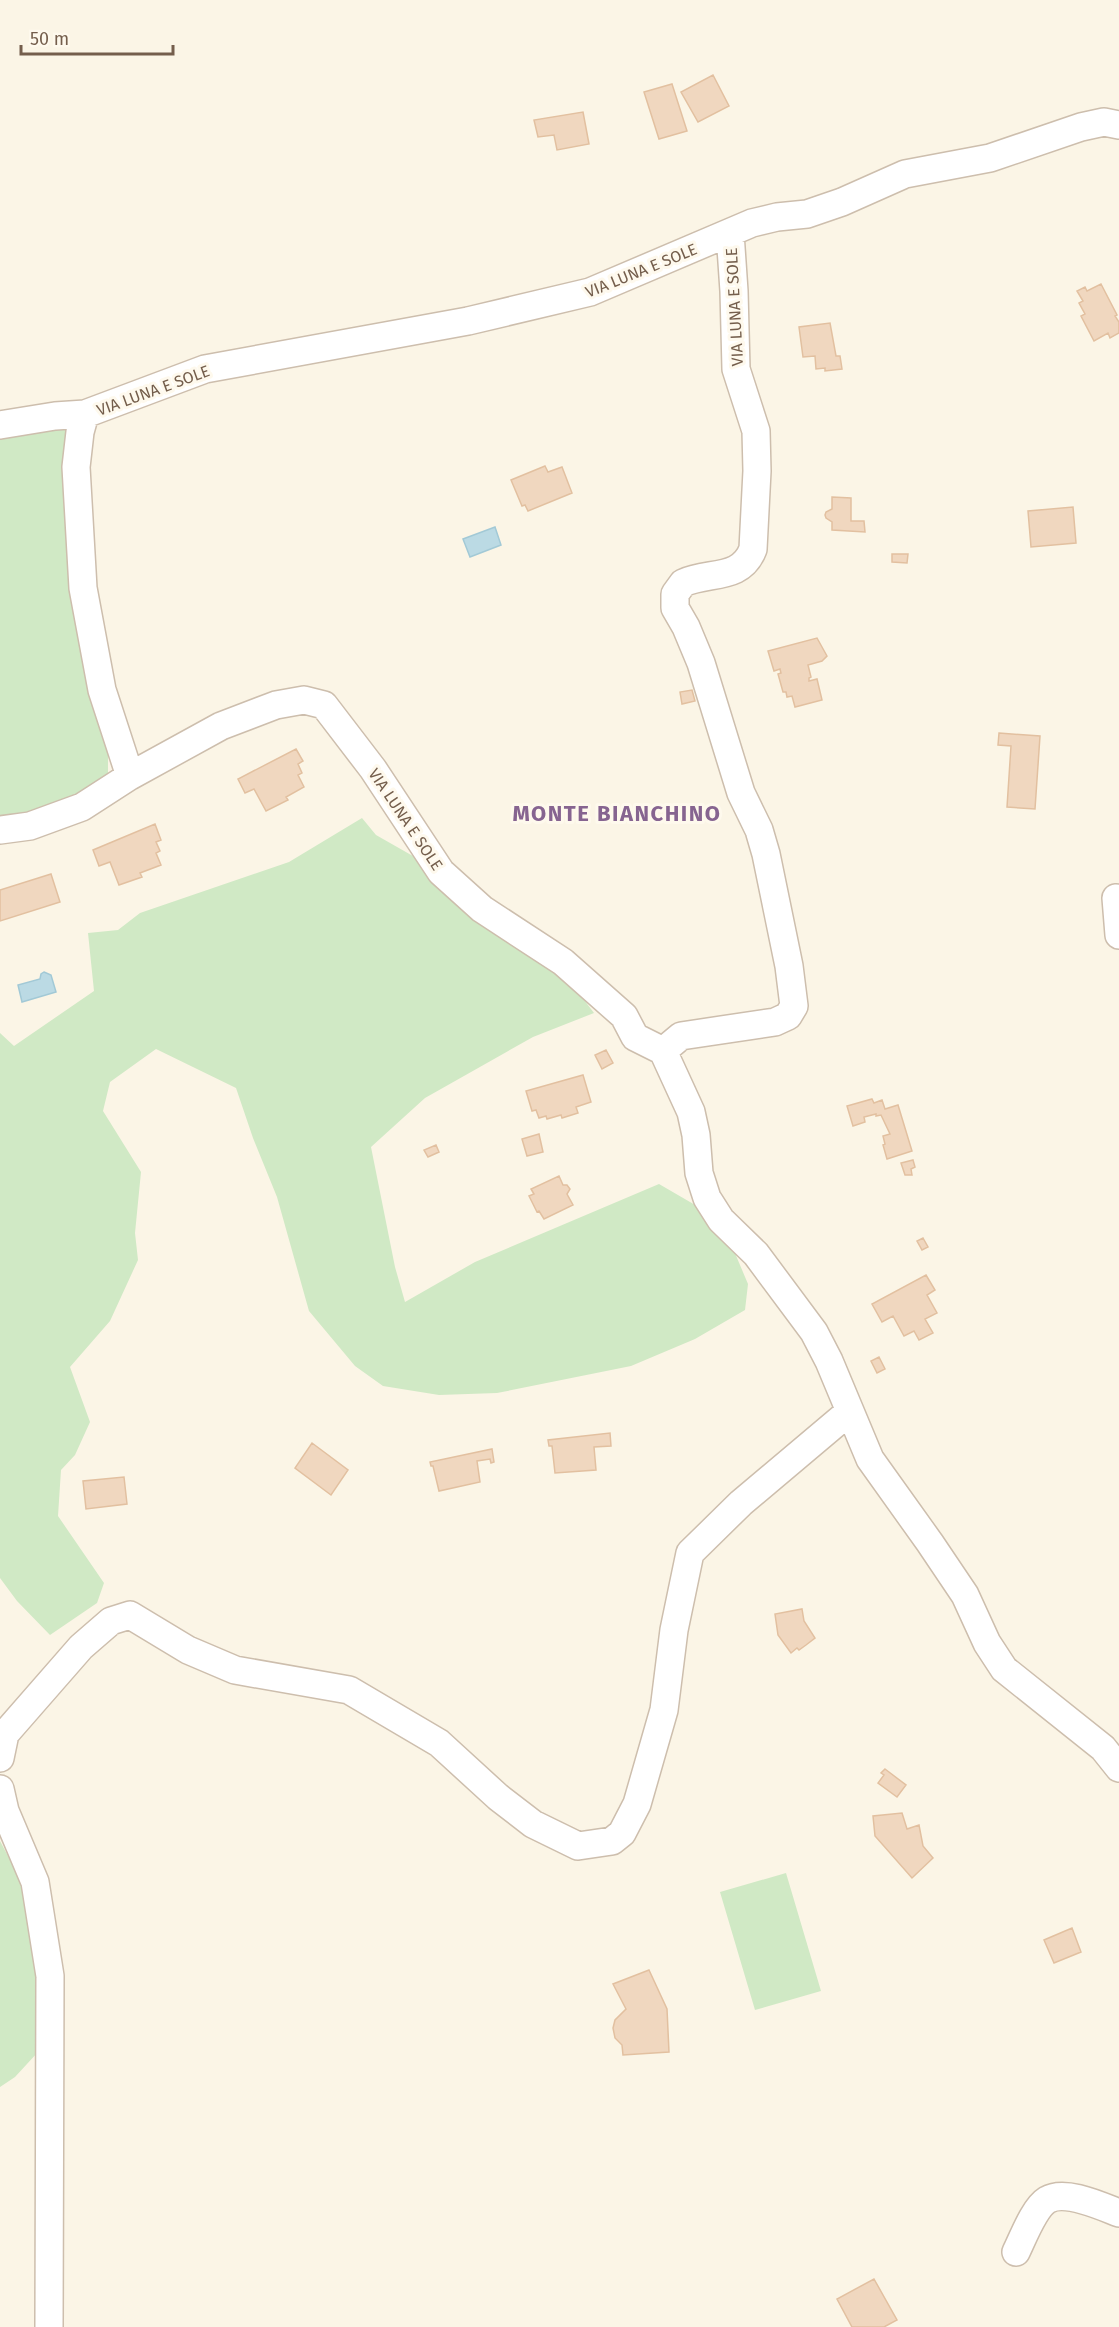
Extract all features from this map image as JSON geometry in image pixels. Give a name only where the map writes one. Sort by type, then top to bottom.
[{"type":"street","name":"VIA LUNA E SOLE","points":[[0,425],[55,416],[85,414],[205,369],[468,321],[590,292],[752,224],[777,217],[807,214],[842,202],[905,174],[990,158],[1081,127],[1104,122],[1119,125]]},
{"type":"street","name":"VIA LUNA E SOLE","points":[[0,830],[30,826],[82,807],[130,776],[221,726],[276,705],[304,700],[324,705],[373,770],[441,872],[482,909],[563,962],[624,1016],[635,1037],[663,1051],[681,1036],[775,1022],[788,1016],[794,1006],[789,966],[766,854],[759,830],[741,793],[701,663],[686,627],[675,608],[674,601],[678,588],[683,583],[737,570],[750,558],[753,549],[757,471],[756,431],[736,369],[730,233]]},
{"type":"street","name":"VIA LUNA E SOLE","points":[[85,414],[80,432],[76,467],[83,588],[102,690],[130,776]]},
{"type":"street","points":[[1116,898],[1119,935]]},
{"type":"street","points":[[663,1051],[691,1112],[696,1135],[699,1173],[707,1198],[722,1220],[756,1254],[814,1332],[829,1361],[870,1460],[965,1595],[987,1643],[1004,1669],[1103,1748],[1119,1768]]},
{"type":"street","points":[[0,1758],[4,1734],[81,1647],[111,1621],[130,1615],[188,1650],[235,1670],[349,1690],[439,1743],[498,1797],[533,1824],[578,1846],[612,1841],[622,1833],[637,1804],[664,1710],[674,1630],[690,1553],[741,1503],[849,1412]]},
{"type":"street","points":[[0,1790],[5,1811],[34,1882],[50,1976],[50,2327]]},
{"type":"street","points":[[1016,2252],[1037,2210],[1046,2200],[1056,2197],[1076,2198],[1119,2212]]},
{"type":"green space","points":[[66,426],[73,441],[108,742],[108,778],[76,800],[0,820],[0,437]]},
{"type":"green space","points":[[362,818],[376,835],[441,872],[547,951],[594,1013],[533,1037],[425,1098],[371,1147],[395,1267],[405,1302],[475,1262],[659,1184],[721,1220],[748,1284],[745,1310],[695,1339],[631,1366],[497,1393],[439,1395],[383,1386],[355,1366],[309,1311],[277,1197],[236,1088],[156,1049],[110,1082],[103,1111],[141,1172],[135,1233],[138,1260],[110,1321],[70,1367],[90,1422],[75,1455],[61,1470],[58,1516],[104,1583],[97,1603],[50,1635],[17,1601],[0,1578],[0,1033],[14,1046],[94,991],[88,933],[118,930],[140,913],[289,862]]},
{"type":"green space","points":[[0,1841],[41,1918],[50,2039],[15,2077],[0,2087]]},
{"type":"green space","points":[[786,1873],[821,1991],[755,2010],[720,1892]]},
{"type":"water","points":[[495,527],[501,545],[470,557],[463,539]]},
{"type":"water","points":[[44,972],[51,975],[56,992],[22,1002],[18,985],[40,979]]},
{"type":"building","points":[[713,75],[729,106],[698,122],[681,92]]},
{"type":"building","points":[[672,84],[687,131],[659,139],[644,92]]},
{"type":"building","points":[[583,112],[589,144],[557,150],[554,135],[538,137],[534,120]]},
{"type":"building","points":[[1101,284],[1117,315],[1115,316],[1119,322],[1119,333],[1110,338],[1108,333],[1094,341],[1081,316],[1085,314],[1079,303],[1083,301],[1077,291],[1085,287],[1087,291]]},
{"type":"building","points":[[830,323],[836,356],[840,356],[842,369],[825,371],[825,368],[816,369],[815,356],[803,357],[799,327]]},
{"type":"building","points":[[545,466],[548,472],[562,467],[572,493],[528,511],[525,505],[522,506],[511,480]]},
{"type":"building","points":[[832,497],[851,498],[851,521],[864,521],[865,532],[832,530],[832,522],[825,515],[832,509]]},
{"type":"building","points":[[1073,507],[1076,543],[1031,547],[1028,511]]},
{"type":"building","points":[[892,554],[908,554],[907,563],[892,562]]},
{"type":"building","points":[[817,638],[827,656],[822,661],[808,665],[811,677],[809,681],[817,679],[822,700],[795,707],[792,696],[787,697],[786,692],[783,692],[778,674],[781,673],[780,669],[774,671],[768,651]]},
{"type":"building","points":[[692,690],[695,701],[682,704],[680,692]]},
{"type":"building","points":[[999,733],[1040,736],[1035,809],[1007,807],[1011,746],[998,745]]},
{"type":"building","points":[[296,749],[303,761],[298,764],[302,773],[298,775],[304,787],[286,797],[288,800],[266,811],[254,789],[245,793],[238,779]]},
{"type":"building","points":[[155,824],[161,840],[156,842],[160,851],[156,853],[161,865],[140,873],[142,877],[119,885],[110,862],[99,866],[93,850]]},
{"type":"building","points":[[51,874],[60,902],[0,921],[0,890]]},
{"type":"building","points":[[606,1050],[613,1063],[602,1069],[595,1055]]},
{"type":"building","points":[[583,1075],[591,1102],[576,1107],[578,1113],[562,1118],[561,1115],[547,1119],[546,1116],[539,1118],[536,1110],[532,1111],[526,1091]]},
{"type":"building","points":[[872,1099],[874,1103],[882,1100],[885,1109],[898,1105],[912,1151],[887,1159],[883,1136],[890,1134],[881,1115],[864,1117],[865,1122],[853,1126],[847,1106]]},
{"type":"building","points":[[539,1134],[543,1152],[527,1156],[522,1139]]},
{"type":"building","points":[[436,1145],[439,1152],[428,1157],[424,1150]]},
{"type":"building","points":[[913,1160],[915,1167],[911,1169],[912,1175],[905,1175],[901,1163]]},
{"type":"building","points":[[559,1176],[563,1185],[567,1185],[570,1189],[567,1194],[573,1205],[544,1219],[539,1211],[537,1212],[529,1196],[534,1194],[531,1189]]},
{"type":"building","points":[[923,1238],[928,1247],[922,1250],[917,1241]]},
{"type":"building","points":[[926,1275],[935,1290],[927,1295],[937,1313],[925,1319],[933,1333],[919,1340],[914,1331],[904,1336],[893,1316],[882,1322],[872,1304]]},
{"type":"building","points":[[879,1357],[885,1369],[877,1373],[871,1361]]},
{"type":"building","points":[[610,1433],[611,1446],[594,1447],[596,1470],[555,1473],[552,1446],[549,1446],[548,1440]]},
{"type":"building","points":[[312,1443],[348,1470],[331,1495],[295,1468]]},
{"type":"building","points":[[492,1449],[494,1462],[491,1463],[490,1459],[477,1461],[480,1482],[439,1491],[430,1462]]},
{"type":"building","points":[[124,1477],[127,1504],[86,1509],[83,1481]]},
{"type":"building","points":[[802,1609],[804,1621],[815,1638],[791,1653],[778,1635],[775,1614]]},
{"type":"building","points":[[885,1769],[906,1785],[897,1797],[878,1783]]},
{"type":"building","points":[[902,1813],[907,1829],[919,1825],[923,1846],[933,1858],[912,1878],[875,1836],[873,1816]]},
{"type":"building","points":[[1072,1928],[1081,1952],[1054,1963],[1044,1940]]},
{"type":"building","points":[[649,1970],[667,2009],[669,2052],[623,2055],[622,2045],[615,2038],[613,2028],[615,2020],[626,2009],[613,1984]]},
{"type":"building","points":[[874,2279],[897,2320],[884,2327],[852,2327],[837,2299]]},
{"type":"district","name":"MONTE BIANCHINO","points":[[617,813]]}]
